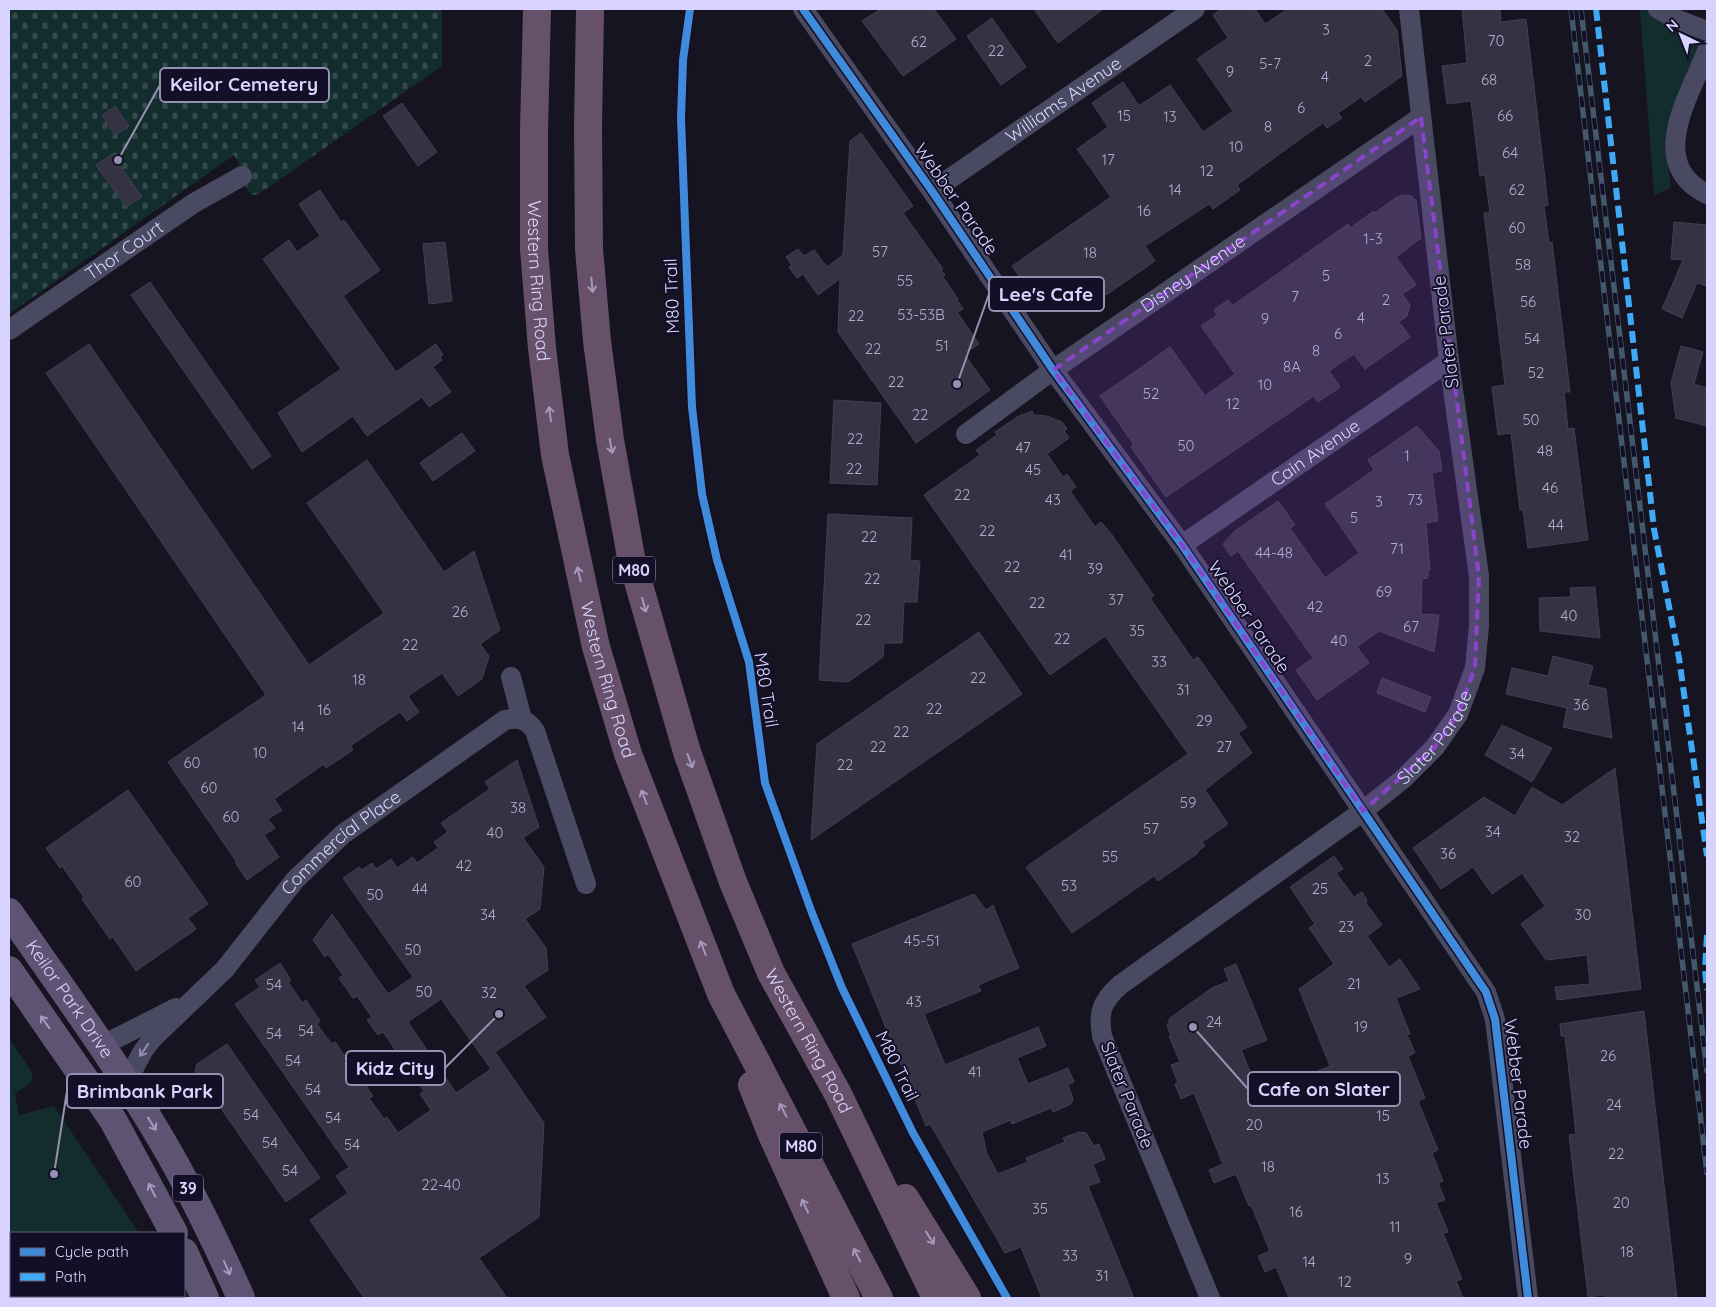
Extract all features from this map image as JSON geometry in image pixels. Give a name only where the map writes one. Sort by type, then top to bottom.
[{"type":"highway","name":"Western Ring Road","points":[[590,9],[588,127],[589,249],[597,341],[610,440],[631,557],[656,652],[687,752],[741,900],[771,973],[838,1094],[936,1298]]},
{"type":"highway","points":[[589,249],[608,9]]},
{"type":"highway","name":"Western Ring Road","points":[[536,16],[534,249],[555,455],[596,647],[628,754],[721,994],[879,1298]]},
{"type":"highway","points":[[721,994],[746,1069],[772,1135],[846,1298]]},
{"type":"highway","points":[[838,1094],[968,1298]]},
{"type":"main road","name":"Keilor Park Drive","points":[[9,912],[126,1083],[189,1190],[241,1298]]},
{"type":"main road","name":"Keilor Park Drive","points":[[9,970],[113,1120],[173,1232]]},
{"type":"main road","points":[[78,1070],[94,1068],[101,1046]]},
{"type":"main road","points":[[185,1254],[206,1298]]},
{"type":"street","name":"Webber Parade","points":[[803,9],[932,190],[1053,370],[1182,546],[1486,992],[1495,1019],[1528,1298]]},
{"type":"street","name":"Williams Avenue","points":[[932,190],[1195,9]]},
{"type":"street","name":"Slater Parade","points":[[1210,1298],[1102,1036],[1101,1010],[1108,996],[1120,985],[1363,812],[1403,779],[1435,747],[1458,714],[1475,668],[1479,626],[1479,576],[1449,361],[1410,9]]},
{"type":"street","points":[[1658,9],[1676,19],[1707,31]]},
{"type":"street","points":[[1707,51],[1678,124],[1674,146],[1679,164],[1692,184],[1707,194]]},
{"type":"street","name":"Disney Avenue","points":[[966,434],[1053,370],[1422,117]]},
{"type":"street","name":"Thor Court","points":[[9,330],[194,203],[242,176]]},
{"type":"street","name":"Cain Avenue","points":[[1182,546],[1449,361]]},
{"type":"street","points":[[511,677],[522,719],[531,725],[538,739],[586,884]]},
{"type":"street","name":"Commercial Place","points":[[126,1083],[143,1051],[153,1038],[225,969],[301,873],[343,834],[494,726],[505,720],[522,719]]},
{"type":"street","name":"Commercial Place","points":[[101,1046],[189,1002]]},
{"type":"highlighted area","points":[[1421,117],[1479,576],[1475,668],[1458,714],[1435,747],[1363,811],[1182,545],[1053,370]]},
{"type":"green space","points":[[9,9],[442,9],[442,66],[259,194],[251,195],[245,185],[234,155],[9,314]]},
{"type":"green space","points":[[1640,9],[1648,9],[1651,15],[1701,40],[1668,134],[1668,163],[1671,188],[1654,195]]},
{"type":"green space","points":[[9,1038],[33,1074],[31,1083],[15,1094],[19,1115],[54,1106],[138,1232],[10,1232],[10,1297],[168,1298],[9,1298]]},
{"type":"building","points":[[881,9],[934,9],[956,39],[903,76],[862,21]]},
{"type":"building","points":[[1034,9],[1103,9],[1058,43]]},
{"type":"building","points":[[1221,9],[1255,9],[1265,24],[1288,9],[1382,9],[1397,30],[1402,76],[1365,102],[1361,97],[1338,113],[1342,118],[1327,128],[1323,123],[1300,139],[1237,185],[1240,190],[1213,209],[1209,204],[1145,246],[1155,261],[1106,295],[1091,274],[1042,308],[1012,266],[1111,197],[1077,149],[1108,127],[1092,103],[1123,82],[1139,106],[1170,85],[1203,132],[1233,111],[1197,59],[1228,38],[1213,15]]},
{"type":"building","points":[[1462,9],[1500,9],[1501,22],[1526,19],[1548,205],[1544,206],[1549,243],[1552,242],[1570,392],[1564,392],[1568,429],[1574,428],[1588,540],[1528,548],[1523,510],[1520,510],[1511,433],[1498,435],[1492,387],[1505,385],[1484,213],[1490,212],[1485,175],[1480,176],[1471,101],[1447,104],[1442,66],[1467,63]]},
{"type":"building","points":[[992,18],[1026,67],[1001,85],[967,36]]},
{"type":"building","points":[[402,103],[437,152],[418,166],[383,116]]},
{"type":"building","points":[[115,106],[129,126],[115,135],[102,116]]},
{"type":"building","points":[[861,133],[913,206],[903,213],[943,269],[941,270],[945,275],[943,277],[963,309],[957,312],[979,344],[964,354],[990,390],[916,443],[838,332],[840,279],[818,295],[803,274],[797,278],[789,267],[792,265],[786,257],[798,249],[804,256],[814,250],[827,267],[843,255],[850,141]]},
{"type":"building","points":[[112,154],[142,197],[126,207],[96,165]]},
{"type":"building","points":[[320,190],[341,222],[344,220],[380,270],[343,296],[396,372],[436,344],[443,355],[440,357],[442,360],[433,367],[451,392],[429,407],[422,397],[367,436],[353,416],[302,452],[278,413],[341,369],[263,259],[289,240],[297,252],[320,236],[299,204]]},
{"type":"building","points":[[1411,196],[1416,200],[1421,238],[1396,257],[1416,285],[1402,294],[1410,305],[1407,316],[1399,322],[1410,337],[1365,369],[1354,354],[1329,371],[1340,387],[1318,402],[1314,396],[1166,497],[1131,447],[1134,445],[1100,396],[1170,347],[1205,396],[1235,374],[1201,326],[1217,315],[1214,310],[1228,300],[1232,306],[1348,224],[1350,228],[1397,197]]},
{"type":"building","points":[[1674,222],[1707,225],[1707,286],[1697,283],[1682,318],[1662,309],[1683,260],[1671,259]]},
{"type":"building","points":[[445,242],[452,301],[429,304],[423,244]]},
{"type":"building","points":[[150,282],[271,456],[252,469],[131,295]]},
{"type":"building","points":[[89,344],[309,665],[384,613],[307,503],[367,460],[444,572],[474,551],[500,630],[480,644],[489,656],[482,679],[458,696],[442,673],[408,696],[419,712],[407,721],[400,712],[350,746],[353,750],[326,768],[324,764],[274,799],[282,810],[268,819],[275,828],[264,835],[279,857],[247,880],[168,762],[266,695],[46,373]]},
{"type":"building","points":[[1681,346],[1703,352],[1694,384],[1707,388],[1707,426],[1676,418],[1671,383]]},
{"type":"building","points":[[834,400],[881,403],[877,485],[830,483]]},
{"type":"building","points":[[1032,411],[1034,415],[1047,416],[1062,422],[1067,429],[1064,431],[1069,438],[1047,454],[1063,477],[1067,474],[1076,487],[1070,491],[1095,527],[1101,522],[1112,535],[1154,596],[1150,598],[1193,660],[1198,657],[1247,727],[1238,733],[1252,753],[1205,790],[1228,824],[1202,842],[1205,846],[1198,853],[1158,881],[1154,876],[1072,933],[1026,867],[1188,754],[1105,636],[1050,675],[924,495],[980,455],[976,450],[997,435],[995,432],[1017,417]]},
{"type":"building","points":[[1417,426],[1439,451],[1442,471],[1432,473],[1438,521],[1426,523],[1430,570],[1428,570],[1428,578],[1422,579],[1421,614],[1439,615],[1434,652],[1379,631],[1357,647],[1369,663],[1317,700],[1296,670],[1313,658],[1238,551],[1231,556],[1223,544],[1235,531],[1278,501],[1295,525],[1290,528],[1325,578],[1359,553],[1325,504],[1374,470],[1368,460]]},
{"type":"building","points":[[462,433],[475,451],[433,481],[420,463]]},
{"type":"building","points":[[828,514],[912,518],[910,560],[920,561],[917,602],[904,602],[902,643],[884,643],[883,657],[848,682],[819,680]]},
{"type":"building","points":[[1595,587],[1600,638],[1540,631],[1539,598],[1571,597],[1570,588]]},
{"type":"building","points":[[979,632],[1022,694],[811,840],[817,744]]},
{"type":"building","points":[[1553,656],[1593,666],[1588,685],[1606,689],[1612,738],[1563,727],[1567,708],[1506,694],[1512,668],[1548,676]]},
{"type":"building","points":[[1382,678],[1431,697],[1425,712],[1377,693]]},
{"type":"building","points":[[1502,725],[1552,748],[1532,782],[1485,755]]},
{"type":"building","points":[[517,760],[539,827],[523,838],[544,867],[540,909],[525,919],[546,948],[548,970],[524,986],[546,1017],[495,1052],[544,1123],[539,1217],[479,1258],[507,1298],[364,1298],[310,1220],[348,1193],[336,1176],[349,1167],[235,1004],[260,987],[255,980],[280,963],[291,980],[288,982],[302,1003],[306,1000],[320,1021],[317,1024],[332,1044],[335,1042],[346,1058],[343,1061],[357,1081],[361,1079],[373,1096],[369,1098],[384,1119],[387,1117],[398,1133],[431,1110],[420,1094],[424,1091],[417,1081],[409,1070],[405,1073],[393,1056],[397,1053],[390,1042],[383,1032],[378,1035],[367,1020],[372,1017],[357,996],[353,998],[339,978],[343,975],[328,954],[325,957],[313,940],[332,914],[388,994],[413,977],[343,878],[359,867],[362,870],[372,863],[376,869],[391,859],[397,868],[413,857],[417,863],[438,848],[434,842],[448,832],[441,823],[490,789],[485,782]],"holes":[[[441,999],[491,1069],[456,1093],[408,1022]]]},
{"type":"building","points":[[1615,768],[1641,989],[1557,1000],[1555,987],[1590,984],[1587,955],[1546,960],[1521,924],[1545,906],[1522,873],[1492,894],[1473,867],[1441,889],[1413,848],[1484,797],[1515,816],[1532,787],[1562,805]]},
{"type":"building","points":[[128,790],[208,904],[188,918],[196,929],[136,971],[113,937],[110,939],[62,866],[60,868],[46,848]]},
{"type":"building","points":[[1334,856],[1343,869],[1336,873],[1354,897],[1362,892],[1367,900],[1366,903],[1382,925],[1367,936],[1389,967],[1400,959],[1420,989],[1396,998],[1410,1034],[1407,1035],[1415,1053],[1408,1056],[1425,1098],[1418,1101],[1438,1150],[1432,1153],[1443,1181],[1438,1183],[1445,1200],[1436,1203],[1448,1232],[1443,1233],[1462,1279],[1456,1281],[1463,1298],[1289,1298],[1276,1267],[1265,1272],[1258,1256],[1270,1251],[1236,1174],[1214,1183],[1209,1170],[1223,1164],[1194,1093],[1181,1099],[1175,1084],[1178,1083],[1171,1065],[1180,1062],[1169,1036],[1171,1035],[1167,1026],[1170,1018],[1212,988],[1229,981],[1224,969],[1236,964],[1267,1040],[1241,1050],[1260,1095],[1330,1066],[1299,989],[1334,964],[1309,928],[1315,924],[1290,887]]},
{"type":"building","points":[[974,894],[986,910],[993,905],[1019,968],[978,985],[981,991],[924,1014],[945,1065],[1038,1027],[1046,1046],[1017,1058],[1028,1084],[1068,1068],[1074,1082],[1068,1085],[1073,1099],[1071,1104],[1053,1112],[1051,1108],[1012,1124],[1011,1120],[982,1132],[987,1154],[998,1174],[1028,1162],[1026,1158],[1065,1142],[1063,1138],[1079,1132],[1086,1133],[1094,1146],[1099,1144],[1105,1159],[1093,1164],[1100,1182],[1088,1186],[1134,1298],[1042,1298],[1021,1247],[1005,1253],[930,1124],[926,1126],[852,944]]},
{"type":"building","points":[[1644,1011],[1677,1298],[1604,1298],[1604,1295],[1588,1297],[1569,1135],[1576,1134],[1565,1036],[1561,1036],[1560,1024]]},
{"type":"building","points":[[227,1044],[320,1178],[286,1202],[195,1071],[197,1064]]},
{"type":"railway","points":[[1571,9],[1707,1173]]},
{"type":"railway","points":[[1581,9],[1707,1071]]},
{"type":"marked path","points":[[1596,9],[1654,529],[1679,658],[1707,856]]},
{"type":"marked path","points":[[1707,935],[1705,970],[1707,990]]},
{"type":"cycle path","name":"M80 Trail","points":[[690,9],[683,60],[681,118],[692,407],[702,494],[717,560],[749,662],[765,783],[812,913],[842,988],[913,1133],[1007,1298]]},
{"type":"cycle path","points":[[803,9],[932,191],[1053,370],[1182,545],[1486,992],[1495,1019],[1528,1298]]},
{"type":"place","name":"Keilor Cemetery","points":[[118,160]]},
{"type":"place","name":"Lee's Cafe","points":[[957,384]]},
{"type":"place","name":"Kidz City","points":[[499,1014]]},
{"type":"place","name":"Cafe on Slater","points":[[1193,1027]]},
{"type":"place","name":"Brimbank Park","points":[[54,1174]]}]
